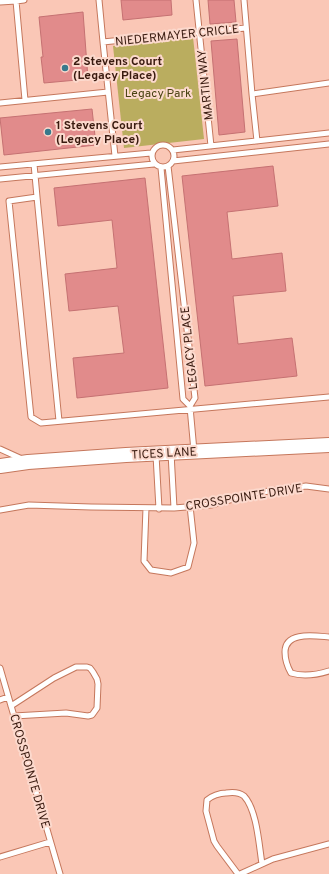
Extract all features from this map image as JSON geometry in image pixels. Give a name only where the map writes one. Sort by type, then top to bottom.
[{"type":"street","name":"TICES LANE","points":[[0,466],[28,462],[329,445]]},
{"type":"lane","points":[[0,2],[24,0]]},
{"type":"lane","name":"NIEDERMAYER CRICLE","points":[[99,0],[103,42],[246,28]]},
{"type":"lane","name":"MARTIN WAY","points":[[196,0],[211,146]]},
{"type":"lane","points":[[244,0],[257,141]]},
{"type":"lane","points":[[16,1],[25,100]]},
{"type":"lane","points":[[103,42],[115,156]]},
{"type":"lane","points":[[252,94],[329,83]]},
{"type":"lane","points":[[0,103],[108,92]]},
{"type":"lane","points":[[173,150],[329,133]]},
{"type":"lane","points":[[272,139],[273,150]]},
{"type":"lane","points":[[173,161],[329,144]]},
{"type":"lane","points":[[0,167],[151,153],[160,145],[168,146],[173,150],[174,155],[173,161],[168,166],[161,168],[154,164],[0,179]]},
{"type":"lane","points":[[151,153],[154,164]]},
{"type":"lane","points":[[34,164],[59,421]]},
{"type":"lane","name":"LEGACY PLACE","points":[[168,166],[194,398],[190,408]]},
{"type":"lane","name":"LEGACY PLACE","points":[[161,168],[183,399],[190,408]]},
{"type":"lane","points":[[37,197],[9,202],[31,417],[41,423],[190,408],[329,397]]},
{"type":"lane","points":[[190,408],[194,452]]},
{"type":"lane","points":[[0,449],[28,462]]},
{"type":"lane","points":[[171,453],[174,508]]},
{"type":"lane","points":[[156,454],[159,508]]},
{"type":"lane","name":"CROSSPOINTE DRIVE","points":[[0,510],[29,505],[174,508],[211,505],[255,493],[306,486],[329,489]]},
{"type":"lane","points":[[146,508],[144,561],[151,570],[170,573],[188,567],[194,543],[190,506]]},
{"type":"lane","points":[[329,636],[293,638],[290,640],[285,649],[287,667],[291,673],[308,676],[329,671]]},
{"type":"lane","points":[[11,706],[54,678],[76,667],[90,668],[97,679],[97,708],[92,715],[66,714],[14,716]]},
{"type":"lane","name":"CROSSPOINTE DRIVE","points":[[0,668],[60,874]]},
{"type":"lane","points":[[0,700],[8,697]]},
{"type":"lane","points":[[262,864],[255,818],[252,809],[244,796],[239,793],[218,794],[206,800],[206,811],[214,840],[239,874],[262,864],[273,859],[329,844]]},
{"type":"lane","points":[[0,857],[50,842]]},
{"type":"green space","name":"Legacy Park","points":[[193,37],[204,139],[124,148],[113,46]]},
{"type":"building","points":[[121,0],[171,0],[172,15],[123,20]]},
{"type":"building","points":[[208,0],[234,0],[236,22],[210,24]]},
{"type":"building","points":[[83,12],[88,79],[44,83],[39,17]]},
{"type":"building","points":[[237,39],[245,132],[219,135],[211,41]]},
{"type":"building","name":"1 Stevens Court (Legacy Place)","points":[[92,109],[96,145],[4,155],[0,118]]},
{"type":"building","points":[[273,166],[278,206],[227,212],[232,259],[282,253],[286,291],[233,296],[238,344],[292,338],[297,376],[205,386],[182,176]]},
{"type":"building","points":[[145,178],[168,388],[77,398],[73,358],[124,353],[118,306],[69,311],[65,274],[117,268],[112,220],[58,226],[54,188]]},
{"type":"place","name":"2 Stevens Court (Legacy Place)","points":[[65,68]]},
{"type":"place","name":"1 Stevens Court (Legacy Place)","points":[[48,132]]}]
